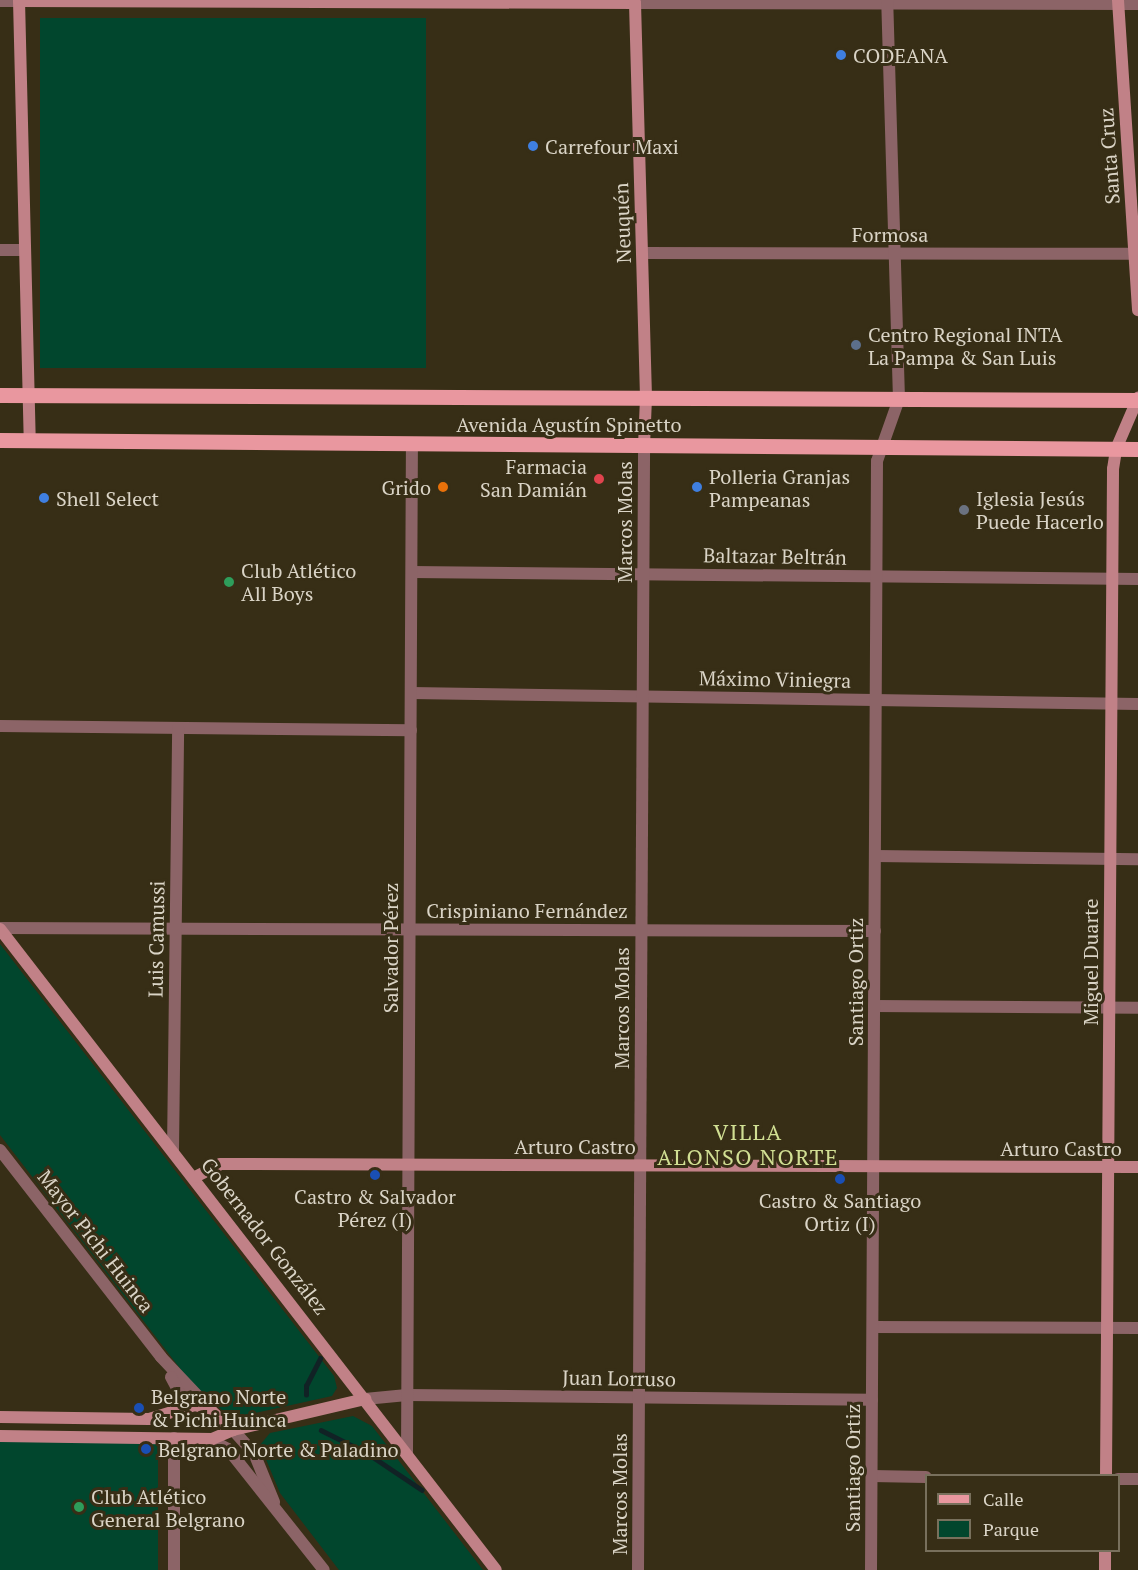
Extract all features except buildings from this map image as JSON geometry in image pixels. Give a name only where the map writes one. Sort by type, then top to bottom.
[{"type":"main road","points":[[30,441],[19,1],[635,2]]},
{"type":"main road","name":"Neuquén","points":[[635,2],[646,398],[644,445]]},
{"type":"main road","name":"Santa Cruz","points":[[1119,2],[1138,310]]},
{"type":"main road","name":"Avenida Agustín Spinetto","points":[[0,395],[1138,399]]},
{"type":"main road","points":[[1116,449],[1138,399]]},
{"type":"main road","name":"Avenida Agustín Spinetto","points":[[0,440],[1138,449]]},
{"type":"main road","name":"Miguel Duarte","points":[[1106,1474],[1110,858],[1116,449]]},
{"type":"main road","name":"Gobernador González","points":[[0,929],[195,1177],[496,1570]]},
{"type":"main road","name":"Arturo Castro","points":[[195,1177],[220,1164],[1138,1167]]},
{"type":"main road","points":[[0,1436],[209,1439],[233,1430],[365,1399]]},
{"type":"main road","points":[[0,1417],[149,1419],[195,1405],[212,1410]]},
{"type":"main road","name":"Mayor Pichi Huinca","points":[[212,1410],[233,1430]]},
{"type":"main road","points":[[171,1412],[163,1426],[174,1438]]},
{"type":"main road","points":[[1105,1552],[1105,1570]]},
{"type":"street","points":[[0,1],[19,1]]},
{"type":"street","points":[[635,2],[1119,2],[1138,4]]},
{"type":"street","name":"Santiago Ortiz","points":[[871,1570],[876,700],[880,447],[893,421],[899,399],[887,2]]},
{"type":"street","points":[[0,250],[25,250]]},
{"type":"street","name":"Formosa","points":[[642,253],[1136,254]]},
{"type":"street","name":"Salvador Pérez","points":[[407,1454],[412,444]]},
{"type":"street","name":"Marcos Molas","points":[[638,1570],[644,445]]},
{"type":"street","name":"Baltazar Beltrán","points":[[412,572],[1138,579]]},
{"type":"street","name":"Máximo Viniegra","points":[[411,693],[1138,704]]},
{"type":"street","points":[[0,726],[411,730]]},
{"type":"street","name":"Luis Camussi","points":[[173,1150],[178,728]]},
{"type":"street","points":[[875,856],[1138,859]]},
{"type":"street","name":"Crispiniano Fernández","points":[[0,929],[875,931]]},
{"type":"street","points":[[874,1006],[1138,1008]]},
{"type":"street","name":"Mayor Pichi Huinca","points":[[0,1150],[161,1357],[212,1410]]},
{"type":"street","points":[[0,1167],[14,1167]]},
{"type":"street","points":[[873,1327],[1138,1328]]},
{"type":"street","name":"Mayor Pichi Huinca","points":[[161,1357],[180,1394],[171,1412]]},
{"type":"street","name":"Juan Lorruso","points":[[365,1399],[407,1395],[872,1400]]},
{"type":"street","name":"Mayor Pichi Huinca","points":[[233,1430],[256,1456],[277,1509]]},
{"type":"street","points":[[174,1438],[174,1570]]},
{"type":"street","name":"Mayor Pichi Huinca","points":[[209,1439],[228,1449],[324,1570]]},
{"type":"street","points":[[872,1476],[925,1477]]},
{"type":"street","points":[[1120,1479],[1138,1479]]},
{"type":"green space","points":[[40,18],[426,18],[426,368],[40,368]]},
{"type":"green space","points":[[0,944],[334,1376],[337,1388],[332,1396],[241,1416],[224,1412],[189,1380],[0,1135]]},
{"type":"green space","points":[[353,1416],[372,1426],[483,1570],[339,1570],[280,1493],[260,1445],[270,1433]]},
{"type":"green space","name":"Club Atlético General Belgrano","points":[[0,1442],[158,1442],[158,1570],[0,1570]]},
{"type":"waterway","points":[[306,1395],[306,1386],[320,1358]]},
{"type":"waterway","points":[[321,1430],[367,1453],[422,1490]]},
{"type":"place","name":"CODEANA","points":[[841,55]]},
{"type":"place","name":"Carrefour Maxi","points":[[533,146]]},
{"type":"place","name":"Centro Regional INTA La Pampa & San Luis","points":[[856,345]]},
{"type":"place","name":"Farmacia San Damián","points":[[599,479]]},
{"type":"place","name":"Grido","points":[[443,487]]},
{"type":"place","name":"Polleria Granjas Pampeanas","points":[[697,487]]},
{"type":"place","name":"Shell Select","points":[[44,498]]},
{"type":"place","name":"Iglesia Jesús Puede Hacerlo","points":[[964,510]]},
{"type":"place","name":"Club Atlético All Boys","points":[[229,582]]},
{"type":"place","name":"Castro & Salvador Pérez (I)","points":[[375,1175]]},
{"type":"place","name":"Castro & Santiago Ortiz (I)","points":[[840,1179]]},
{"type":"place","name":"Belgrano Norte & Pichi Huinca","points":[[139,1408]]},
{"type":"place","name":"Belgrano Norte & Paladino","points":[[146,1449]]},
{"type":"place","name":"Club Atlético General Belgrano","points":[[79,1507]]},
{"type":"district","name":"VILLA ALONSO NORTE","points":[[748,1144]]}]
